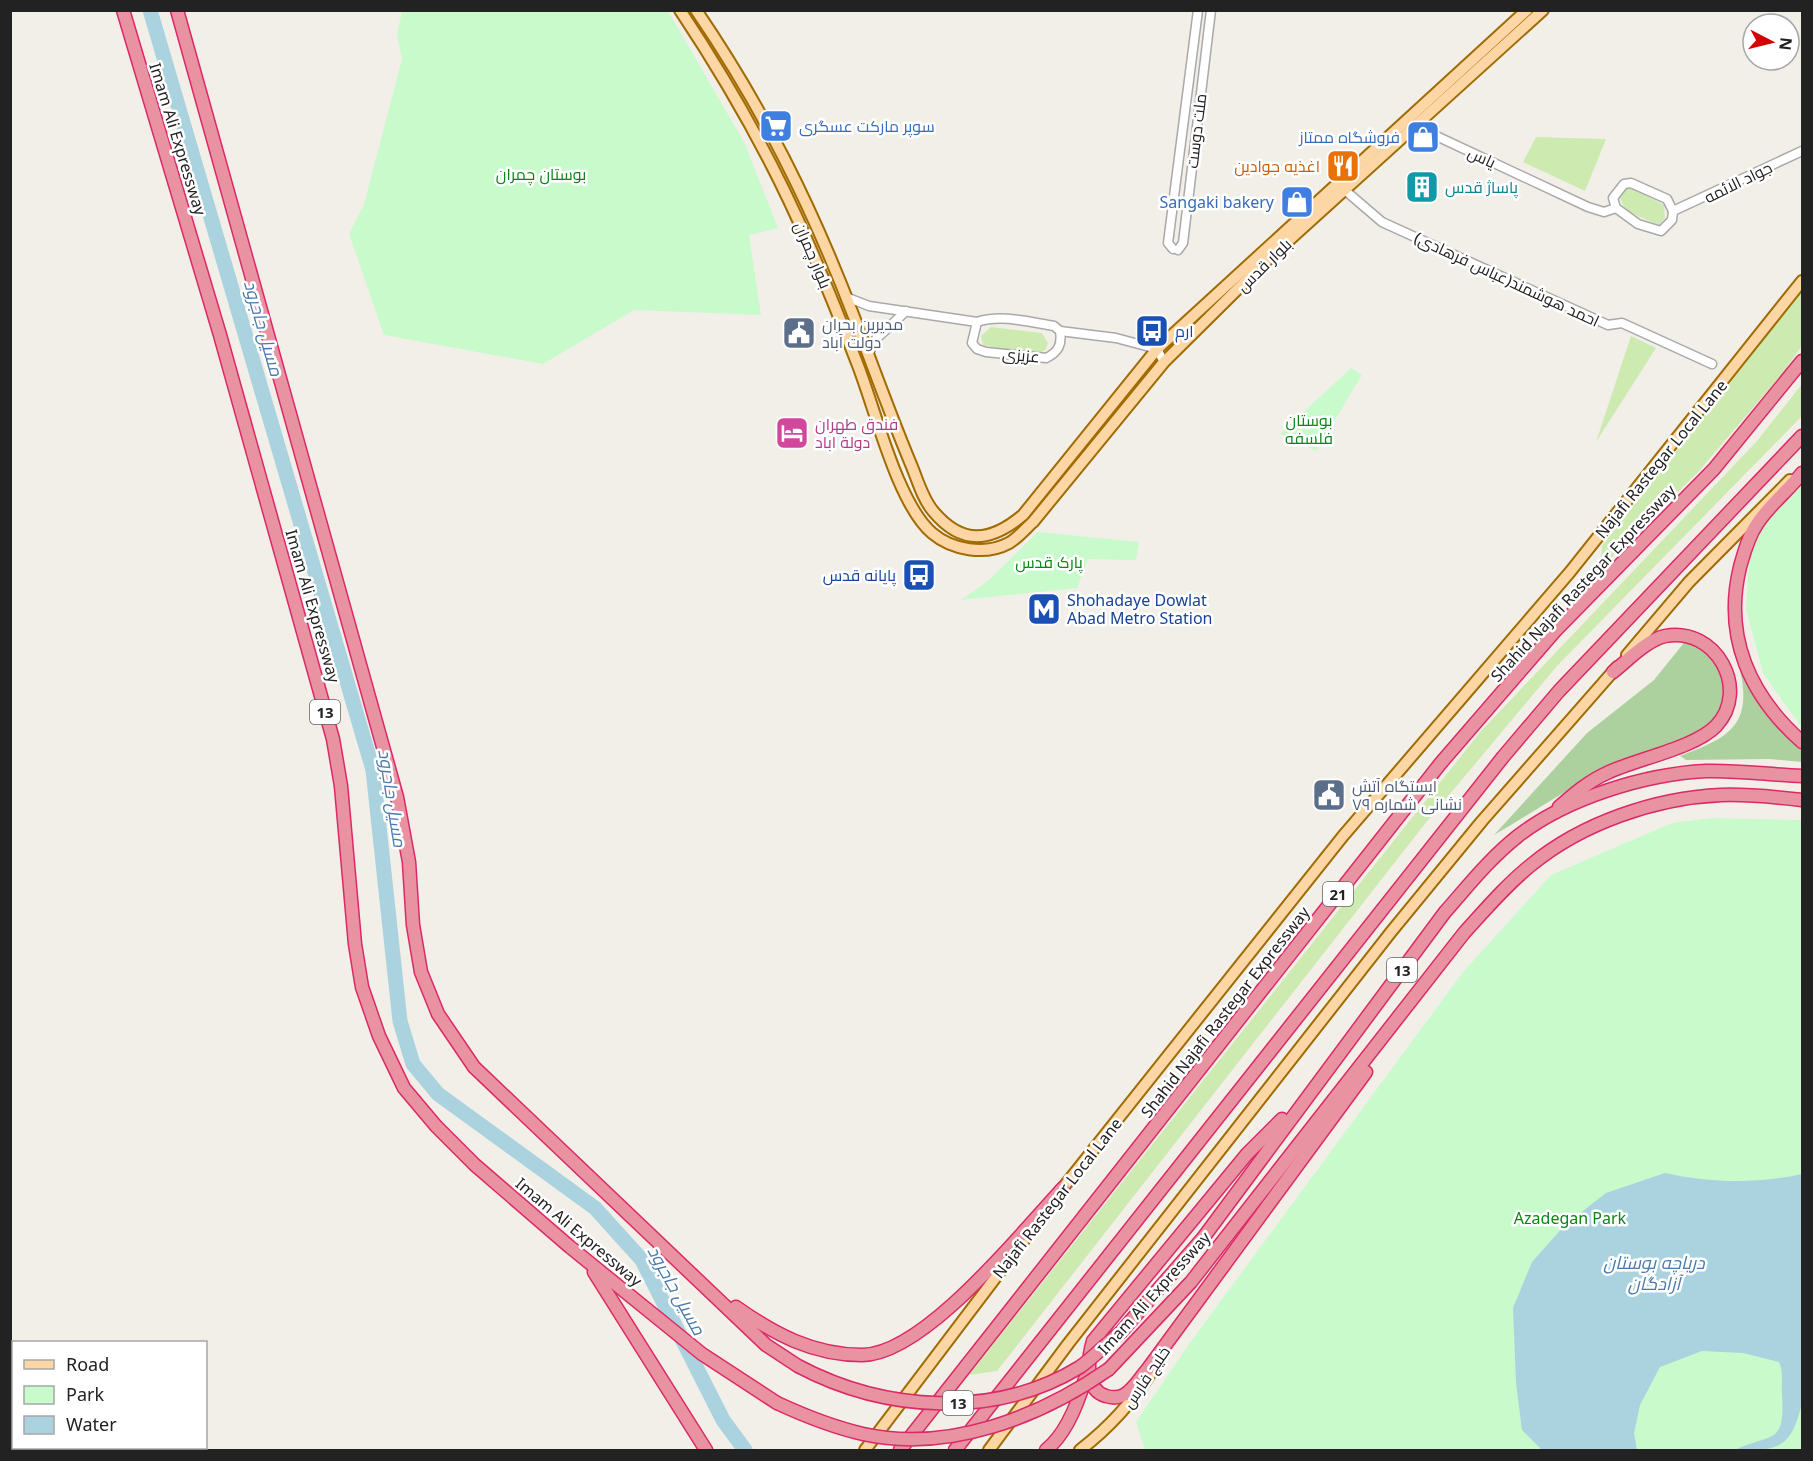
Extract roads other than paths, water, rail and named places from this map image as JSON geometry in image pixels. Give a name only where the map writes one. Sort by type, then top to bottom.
[{"type":"highway","name":"Imam Ali Expressway","points":[[123,10],[220,336],[333,739],[341,786],[355,944],[362,987],[380,1036],[404,1088],[436,1126],[475,1165],[587,1261],[702,1354],[777,1403],[816,1421],[865,1435],[918,1439],[956,1435],[1034,1412],[1075,1392],[1109,1369],[1191,1282],[1464,933],[1511,882],[1554,848],[1581,832],[1675,800],[1723,795],[1803,800]]},
{"type":"highway","name":"Imam Ali Expressway","points":[[177,10],[397,797],[409,862],[413,926],[421,972],[434,1003],[474,1067],[708,1287],[766,1345],[824,1380],[877,1396],[927,1403],[976,1402],[1029,1391],[1081,1366],[1121,1332],[1203,1238],[1445,912],[1472,880],[1518,836],[1547,817],[1631,784],[1674,774],[1708,771],[1803,776]]},
{"type":"highway","name":"Shahid Najafi Rastegar Expressway","points":[[900,1450],[1440,764],[1555,631],[1714,469],[1803,361]]},
{"type":"highway","points":[[955,1450],[1503,757],[1559,691],[1803,436]]},
{"type":"highway","points":[[1803,471],[1756,525],[1744,551],[1736,584],[1735,620],[1741,652],[1758,693],[1771,711],[1803,742]]},
{"type":"highway","points":[[1547,817],[1581,788],[1608,772],[1695,740],[1716,727],[1727,710],[1731,691],[1725,668],[1712,648],[1691,635],[1664,636],[1613,672]]},
{"type":"highway","points":[[1088,1366],[1094,1387],[1102,1395],[1115,1398],[1125,1394],[1147,1370],[1372,1064],[1422,989]]},
{"type":"highway","points":[[1046,1450],[1066,1424],[1078,1401],[1093,1341],[1247,1154],[1313,1088]]},
{"type":"highway","points":[[708,1287],[767,1328],[796,1343],[830,1352],[864,1355],[893,1347],[941,1316],[1063,1188]]},
{"type":"highway","points":[[587,1261],[706,1450]]},
{"type":"main road","name":"بلوار چمران","points":[[680,10],[748,117],[794,211],[857,363],[903,489],[921,520],[933,533],[950,544],[969,550],[989,549],[1009,543]]},
{"type":"main road","name":"بلوار چمران","points":[[696,10],[763,114],[812,212],[898,434],[932,510],[948,525],[967,535],[981,537],[997,534],[1009,527]]},
{"type":"main road","name":"بلوار قدس","points":[[1009,543],[1033,522],[1164,362],[1341,187],[1527,10]]},
{"type":"main road","name":"بلوار قدس","points":[[1009,527],[1023,515],[1157,349],[1341,187],[1415,126],[1543,10]]},
{"type":"main road","name":"Najafi Rastegar Local Lane","points":[[865,1450],[1063,1188],[1343,837],[1570,572],[1803,281]]},
{"type":"main road","points":[[989,1450],[1391,932],[1482,821],[1689,582],[1770,497],[1803,471]]},
{"type":"main road","name":"خلیج فارس","points":[[1080,1450],[1114,1423],[1136,1397],[1181,1324]]},
{"type":"street","name":"ملت دوست","points":[[1198,10],[1168,243],[1175,249],[1183,243],[1211,10]]},
{"type":"street","name":"یاس","points":[[1415,126],[1588,207],[1604,212],[1616,208]]},
{"type":"street","name":"جواد الائمه","points":[[1673,211],[1803,151]]},
{"type":"street","points":[[1631,183],[1667,199],[1673,211],[1672,220],[1661,231],[1638,224],[1616,208],[1613,198],[1618,189],[1631,183]]},
{"type":"street","name":"احمد هوشمند(عباس فرهادی)","points":[[1341,187],[1382,222],[1608,325],[1622,323],[1712,364]]},
{"type":"street","points":[[846,297],[869,306],[977,322]]},
{"type":"street","points":[[868,355],[876,339],[906,311]]},
{"type":"street","name":"عزیزی","points":[[987,319],[1008,319],[1054,326],[1060,331],[1061,340],[1058,350],[1046,358],[977,349],[972,343],[977,322],[987,319]]},
{"type":"street","points":[[1060,331],[1116,338],[1157,349],[1164,362]]},
{"type":"water","name":"دریاچه بوستان آزادگان","points":[[1665,1173],[1699,1179],[1734,1181],[1802,1174],[1802,1402],[1798,1418],[1788,1438],[1781,1444],[1762,1450],[1735,1450],[1767,1439],[1778,1430],[1782,1411],[1781,1366],[1779,1362],[1743,1353],[1702,1351],[1660,1367],[1640,1405],[1634,1433],[1637,1450],[1542,1450],[1522,1430],[1516,1383],[1513,1308],[1532,1262],[1565,1225],[1606,1193]]},
{"type":"waterway","name":"مسیل جاجرود","points":[[150,10],[373,770],[400,1021],[413,1064],[438,1094],[595,1208],[642,1260],[723,1420],[745,1450]]},
{"type":"place","name":"سوپر مارکت عسگری","points":[[776,126]]},
{"type":"place","name":"فروشگاه ممتاز","points":[[1423,137]]},
{"type":"place","name":"اغذیه جوادین","points":[[1343,166]]},
{"type":"place","name":"پاساژ قدس","points":[[1422,187]]},
{"type":"place","name":"Sangaki bakery","points":[[1297,202]]},
{"type":"place","name":"ارم","points":[[1152,331]]},
{"type":"place","name":"مدیرین بحران دولت آباد","points":[[799,333]]},
{"type":"place","name":"فندق طهران دولة اباد","points":[[792,433]]},
{"type":"place","name":"پایانه قدس","points":[[919,575]]},
{"type":"place","name":"Shohadaye Dowlat Abad Metro Station","points":[[1044,609]]},
{"type":"place","name":"ایستگاه آتش نشانی شماره ۷۹","points":[[1329,795]]},
{"type":"park label","name":"بوستان چمران","points":[[541,174]]},
{"type":"park label","name":"بوستان فلسفه","points":[[1309,429]]},
{"type":"park label","name":"پارک قدس","points":[[1049,562]]},
{"type":"park label","name":"Azadegan Park","points":[[1570,1218]]}]
